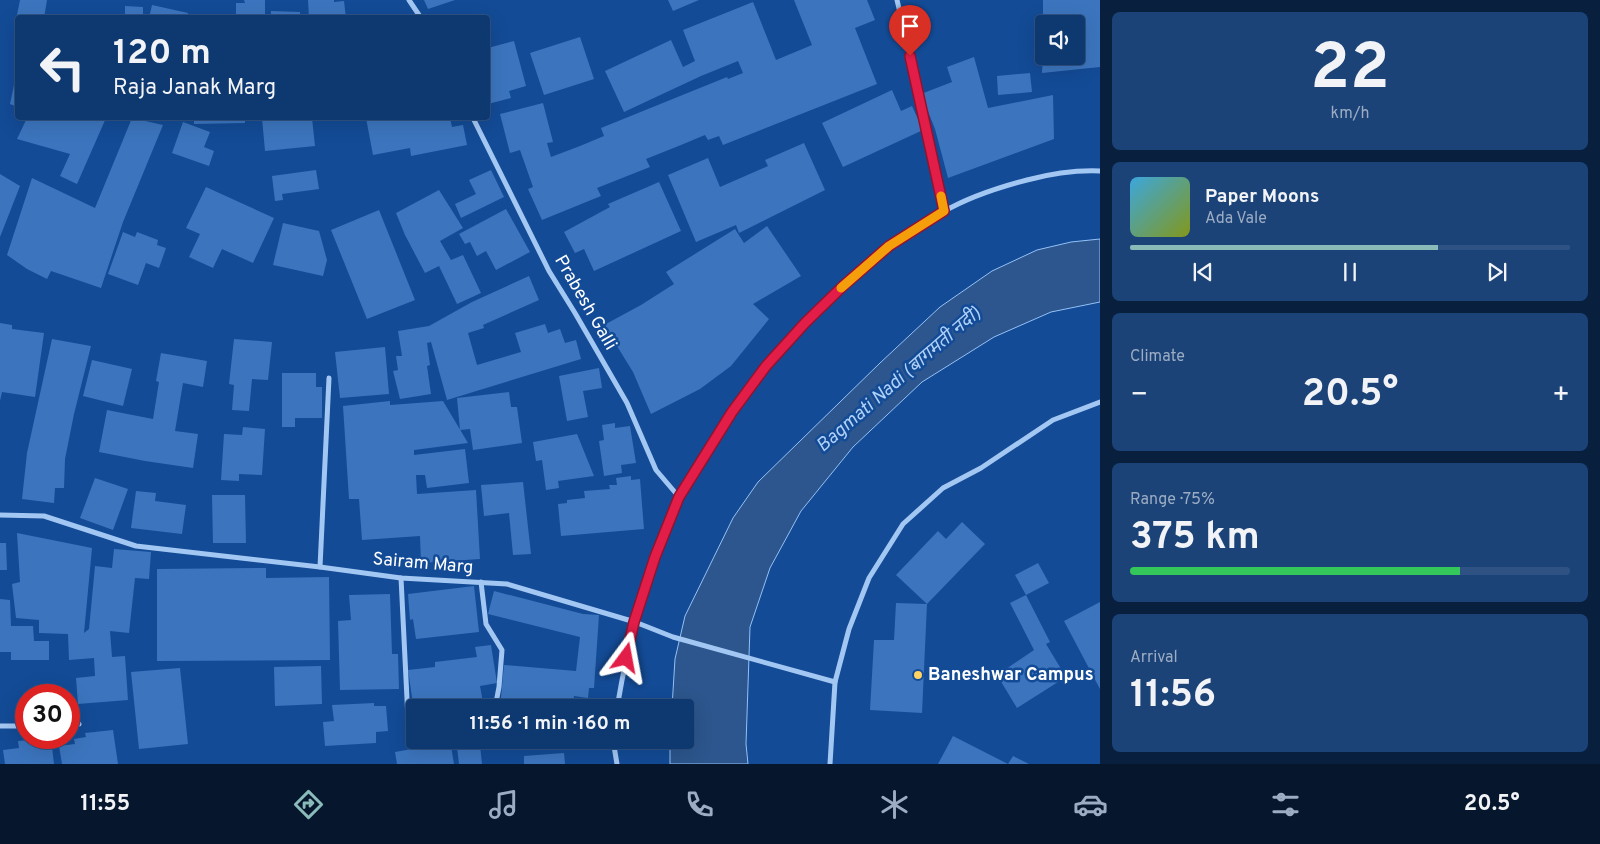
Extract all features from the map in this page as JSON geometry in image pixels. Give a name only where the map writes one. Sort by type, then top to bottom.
[{"type":"street","points":[[409,0],[419,15]]},
{"type":"street","points":[[897,0],[932,149],[944,211]]},
{"type":"street","name":"Prabesh Galli","points":[[474,120],[549,271],[627,403],[656,470],[679,497]]},
{"type":"street","points":[[618,699],[634,622],[655,557],[679,497],[738,404],[766,366],[805,323],[843,286],[889,246],[944,211],[1002,186],[1049,175],[1100,171]]},
{"type":"street","points":[[320,567],[329,378]]},
{"type":"street","points":[[830,764],[835,682],[849,629],[869,578],[903,524],[943,488],[982,468],[1053,420],[1100,402]]},
{"type":"street","name":"Sairam Marg","points":[[0,514],[44,516],[136,546],[401,578],[507,584],[634,622],[673,637],[835,682]]},
{"type":"street","points":[[401,578],[407,699]]},
{"type":"street","points":[[482,582],[486,624],[502,650],[497,699]]},
{"type":"street","points":[[0,726],[15,726]]},
{"type":"street","points":[[614,749],[617,764]]},
{"type":"water","name":"Bagmati Nadi (बागमती नदी)","points":[[1100,239],[1100,302],[1051,312],[994,337],[922,382],[853,447],[801,511],[770,568],[750,627],[746,744],[748,764],[670,764],[670,749],[694,749],[694,699],[672,699],[675,659],[685,616],[733,518],[758,482],[940,307],[992,271],[1037,250],[1071,242]]},
{"type":"building","points":[[20,0],[47,0],[44,15],[17,15]]},
{"type":"building","points":[[244,0],[265,0],[265,15],[236,15],[236,3],[245,3]]},
{"type":"building","points":[[308,0],[344,1],[346,15],[309,15]]},
{"type":"building","points":[[424,0],[455,0],[428,9]]},
{"type":"building","points":[[668,0],[699,0],[673,11]]},
{"type":"building","points":[[794,0],[867,0],[875,20],[855,28],[877,84],[723,145],[719,136],[708,140],[705,135],[646,159],[650,167],[597,188],[601,196],[542,220],[528,189],[533,187],[520,150],[510,153],[500,114],[543,103],[553,142],[547,143],[551,157],[580,146],[604,136],[601,128],[727,77],[728,79],[743,73],[738,61],[624,112],[605,71],[671,40],[683,67],[695,61],[683,30],[753,2],[776,60],[812,45]]},
{"type":"building","points":[[1043,0],[1100,0],[1100,67],[1042,73],[1042,65],[1085,65],[1085,15],[1043,15]]},
{"type":"building","points":[[152,5],[188,13],[188,15],[150,15]]},
{"type":"building","points":[[125,6],[143,7],[143,15],[125,14]]},
{"type":"building","points":[[271,11],[300,12],[300,15],[271,15]]},
{"type":"building","points":[[580,37],[594,79],[544,95],[530,53]]},
{"type":"building","points":[[514,41],[526,86],[509,91],[511,98],[490,103],[490,47]]},
{"type":"building","points":[[974,57],[988,108],[1053,95],[1054,139],[948,178],[935,129],[921,94],[952,82],[947,67]]},
{"type":"building","points":[[1030,73],[1032,92],[998,95],[997,76]]},
{"type":"building","points":[[15,80],[15,106],[10,104]]},
{"type":"building","points":[[892,90],[901,111],[912,106],[923,130],[843,167],[822,123]]},
{"type":"building","points":[[26,120],[105,120],[77,184],[60,176],[70,154],[17,139]]},
{"type":"building","points":[[131,120],[141,120],[163,125],[123,222],[101,288],[51,271],[47,279],[27,269],[7,255],[32,178],[95,208]]},
{"type":"building","points":[[194,120],[245,120],[245,123],[194,124]]},
{"type":"building","points":[[262,120],[312,120],[315,146],[265,151]]},
{"type":"building","points":[[366,120],[450,120],[452,127],[463,125],[467,145],[411,156],[410,148],[373,155]]},
{"type":"building","points":[[183,122],[210,132],[204,147],[214,151],[209,166],[172,153]]},
{"type":"building","points":[[804,143],[825,190],[739,233],[736,225],[696,242],[668,175],[708,158],[720,187],[768,166],[765,160]]},
{"type":"building","points":[[316,170],[319,189],[282,194],[283,200],[275,201],[272,176]]},
{"type":"building","points":[[491,170],[504,197],[461,218],[455,204],[476,194],[469,180]]},
{"type":"building","points":[[0,174],[20,186],[0,237]]},
{"type":"building","points":[[659,182],[681,231],[594,271],[584,249],[575,253],[564,232],[610,207],[608,204]]},
{"type":"building","points":[[206,187],[274,218],[253,263],[222,249],[213,268],[189,257],[200,234],[186,228]]},
{"type":"building","points":[[439,190],[463,228],[440,241],[451,260],[463,255],[481,293],[457,304],[439,266],[425,273],[396,213]]},
{"type":"building","points":[[506,209],[530,252],[496,270],[486,251],[477,256],[470,242],[465,244],[459,234]]},
{"type":"building","points":[[379,210],[415,300],[367,319],[331,230]]},
{"type":"building","points":[[283,223],[319,231],[327,260],[323,276],[273,265]]},
{"type":"building","points":[[767,226],[801,276],[753,304],[769,319],[731,366],[700,389],[651,414],[633,372],[604,325],[674,284],[666,272],[735,229],[744,243]]},
{"type":"building","points":[[123,232],[135,237],[137,232],[158,240],[157,245],[166,248],[159,268],[146,263],[138,285],[108,274]]},
{"type":"building","points":[[529,276],[539,300],[483,325],[484,328],[468,333],[477,365],[521,352],[515,333],[545,324],[548,333],[560,329],[565,343],[576,340],[581,359],[447,400],[431,342],[427,343],[430,365],[427,366],[431,394],[400,399],[393,371],[398,370],[396,356],[402,356],[398,331],[429,326],[472,302]]},
{"type":"building","points":[[0,323],[12,325],[12,329],[44,333],[35,397],[2,392],[0,401]]},
{"type":"building","points":[[52,339],[91,346],[65,459],[64,488],[55,488],[54,503],[22,499],[27,453]]},
{"type":"building","points":[[234,339],[272,342],[268,380],[252,379],[249,411],[232,410],[234,385],[229,384]]},
{"type":"building","points":[[385,347],[389,394],[340,398],[335,352]]},
{"type":"building","points":[[161,353],[207,361],[203,387],[183,383],[175,431],[198,434],[193,468],[99,452],[107,410],[153,419],[159,382],[156,381]]},
{"type":"building","points":[[92,360],[132,369],[123,406],[83,396]]},
{"type":"building","points":[[599,368],[602,388],[583,391],[588,417],[567,421],[559,376]]},
{"type":"building","points":[[282,373],[316,373],[316,387],[322,387],[322,418],[295,418],[295,427],[282,427]]},
{"type":"building","points":[[509,392],[511,407],[517,407],[522,443],[473,450],[470,429],[460,430],[457,398]]},
{"type":"building","points":[[390,401],[390,405],[443,401],[468,443],[414,450],[414,455],[465,449],[469,483],[427,488],[425,475],[416,475],[417,494],[476,490],[480,559],[421,563],[420,536],[362,540],[359,499],[349,499],[343,406]]},
{"type":"building","points":[[615,423],[615,428],[630,426],[636,463],[621,465],[622,473],[604,476],[599,441],[604,440],[602,425]]},
{"type":"building","points":[[243,427],[265,429],[262,475],[239,474],[239,481],[221,480],[224,434],[242,435]]},
{"type":"building","points":[[577,434],[594,476],[558,481],[559,488],[546,490],[542,460],[536,461],[533,442]]},
{"type":"building","points":[[631,476],[631,480],[640,479],[644,529],[561,536],[558,504],[567,503],[567,500],[585,498],[584,491],[610,489],[609,485],[617,485],[616,478]]},
{"type":"building","points":[[95,478],[128,489],[113,530],[80,518]]},
{"type":"building","points":[[523,482],[531,554],[513,555],[509,513],[484,516],[481,485]]},
{"type":"building","points":[[136,491],[156,493],[155,501],[186,505],[182,534],[131,528]]},
{"type":"building","points":[[212,495],[245,495],[246,543],[213,543]]},
{"type":"building","points":[[962,522],[985,544],[927,604],[896,575],[938,531],[946,539]]},
{"type":"building","points":[[17,533],[92,548],[84,633],[89,629],[95,566],[112,568],[114,549],[151,552],[149,579],[135,578],[129,633],[110,631],[112,657],[125,656],[128,700],[80,704],[80,684],[76,684],[76,678],[95,676],[94,658],[69,660],[68,634],[39,633],[39,620],[16,618],[12,584],[20,582]]},
{"type":"building","points":[[0,543],[6,543],[7,570],[0,570]]},
{"type":"building","points":[[1038,563],[1049,583],[1026,595],[1015,575]]},
{"type":"building","points":[[266,568],[266,578],[329,577],[330,660],[157,661],[157,569]]},
{"type":"building","points":[[474,586],[479,632],[416,639],[413,619],[410,620],[408,594]]},
{"type":"building","points":[[494,591],[583,614],[599,615],[594,688],[589,688],[588,698],[574,696],[574,699],[501,699],[504,665],[576,671],[580,637],[488,614]]},
{"type":"building","points":[[390,594],[392,654],[398,654],[399,689],[340,690],[338,621],[351,620],[349,595]]},
{"type":"building","points":[[1026,595],[1050,642],[1046,644],[1066,677],[1017,708],[997,675],[1034,650],[1010,603]]},
{"type":"building","points":[[0,599],[10,600],[11,626],[33,626],[34,641],[49,641],[49,660],[11,660],[11,652],[0,652]]},
{"type":"building","points":[[1100,602],[1100,689],[1064,621]]},
{"type":"building","points":[[896,603],[927,604],[922,713],[870,710],[874,640],[894,640]]},
{"type":"building","points":[[491,645],[497,683],[480,686],[482,699],[412,699],[408,670],[435,667],[435,662],[477,657],[475,647]]},
{"type":"building","points":[[321,666],[322,704],[275,706],[274,667]]},
{"type":"building","points":[[180,668],[188,744],[139,749],[131,672]]},
{"type":"building","points":[[374,703],[374,706],[386,706],[388,731],[376,732],[376,743],[325,746],[323,722],[334,721],[332,705]]},
{"type":"building","points":[[113,730],[118,764],[62,764],[60,749],[80,749],[80,738],[86,737],[85,733]]},
{"type":"building","points":[[953,736],[1008,764],[938,764]]},
{"type":"building","points":[[52,749],[54,764],[5,764],[3,750]]},
{"type":"building","points":[[412,749],[452,749],[454,764],[397,764],[395,752]]},
{"type":"building","points":[[457,749],[480,749],[482,764],[459,764]]},
{"type":"building","points":[[564,753],[565,764],[524,764],[524,756]]},
{"type":"building","points":[[1013,756],[1029,764],[1008,764]]},
{"type":"slow traffic","points":[[841,288],[889,246],[944,211],[941,196]]},
{"type":"place","name":"Baneshwar Campus","points":[[918,675]]},
{"type":"route","points":[[626,658],[634,622],[655,557],[679,497],[732,412],[766,366],[805,323],[843,286],[889,246],[944,211],[932,149],[910,56]]}]
